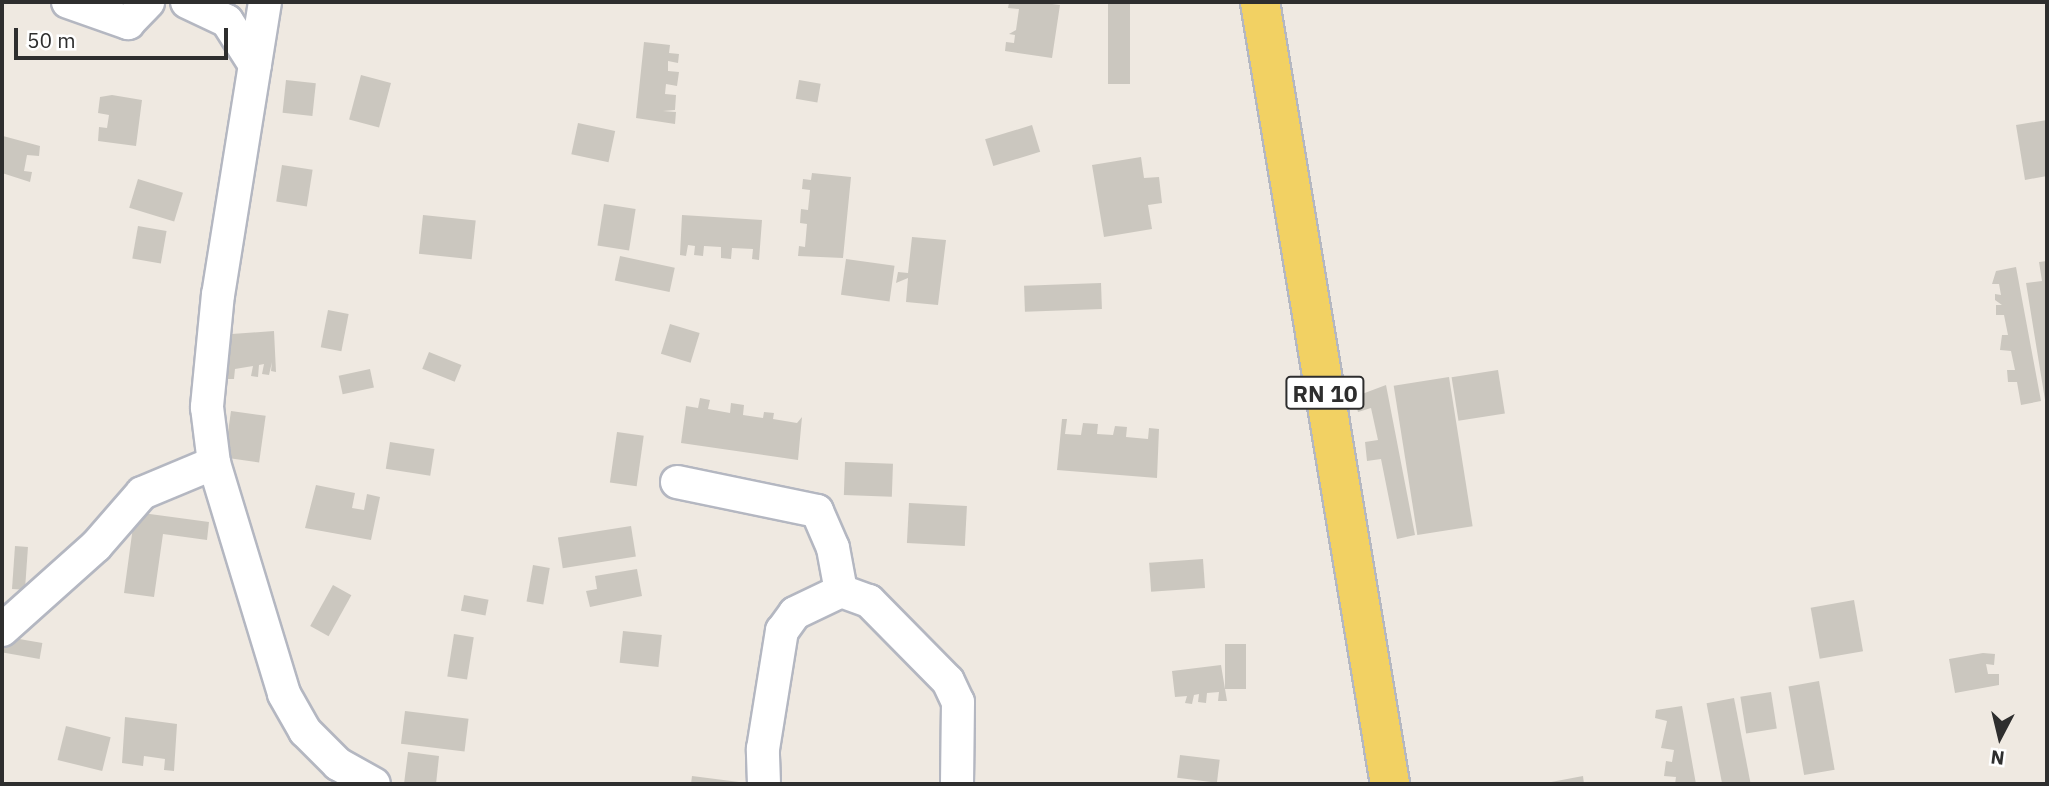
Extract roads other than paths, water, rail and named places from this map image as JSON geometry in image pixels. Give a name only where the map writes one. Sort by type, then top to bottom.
[{"type":"main road","name":"RN 10","points":[[1260,2],[1390,784]]},
{"type":"street","points":[[68,2],[128,23],[148,2]]},
{"type":"street","points":[[187,2],[226,21],[255,65]]},
{"type":"street","points":[[265,2],[218,294],[207,407],[214,463],[284,694],[305,731],[338,764],[374,784]]},
{"type":"street","points":[[2,630],[96,546],[142,493],[214,463]]},
{"type":"street","points":[[677,482],[817,511],[833,548],[841,591]]},
{"type":"street","points":[[764,784],[763,749],[782,631],[795,613],[841,591],[869,601],[948,681],[958,702],[957,784]]}]
